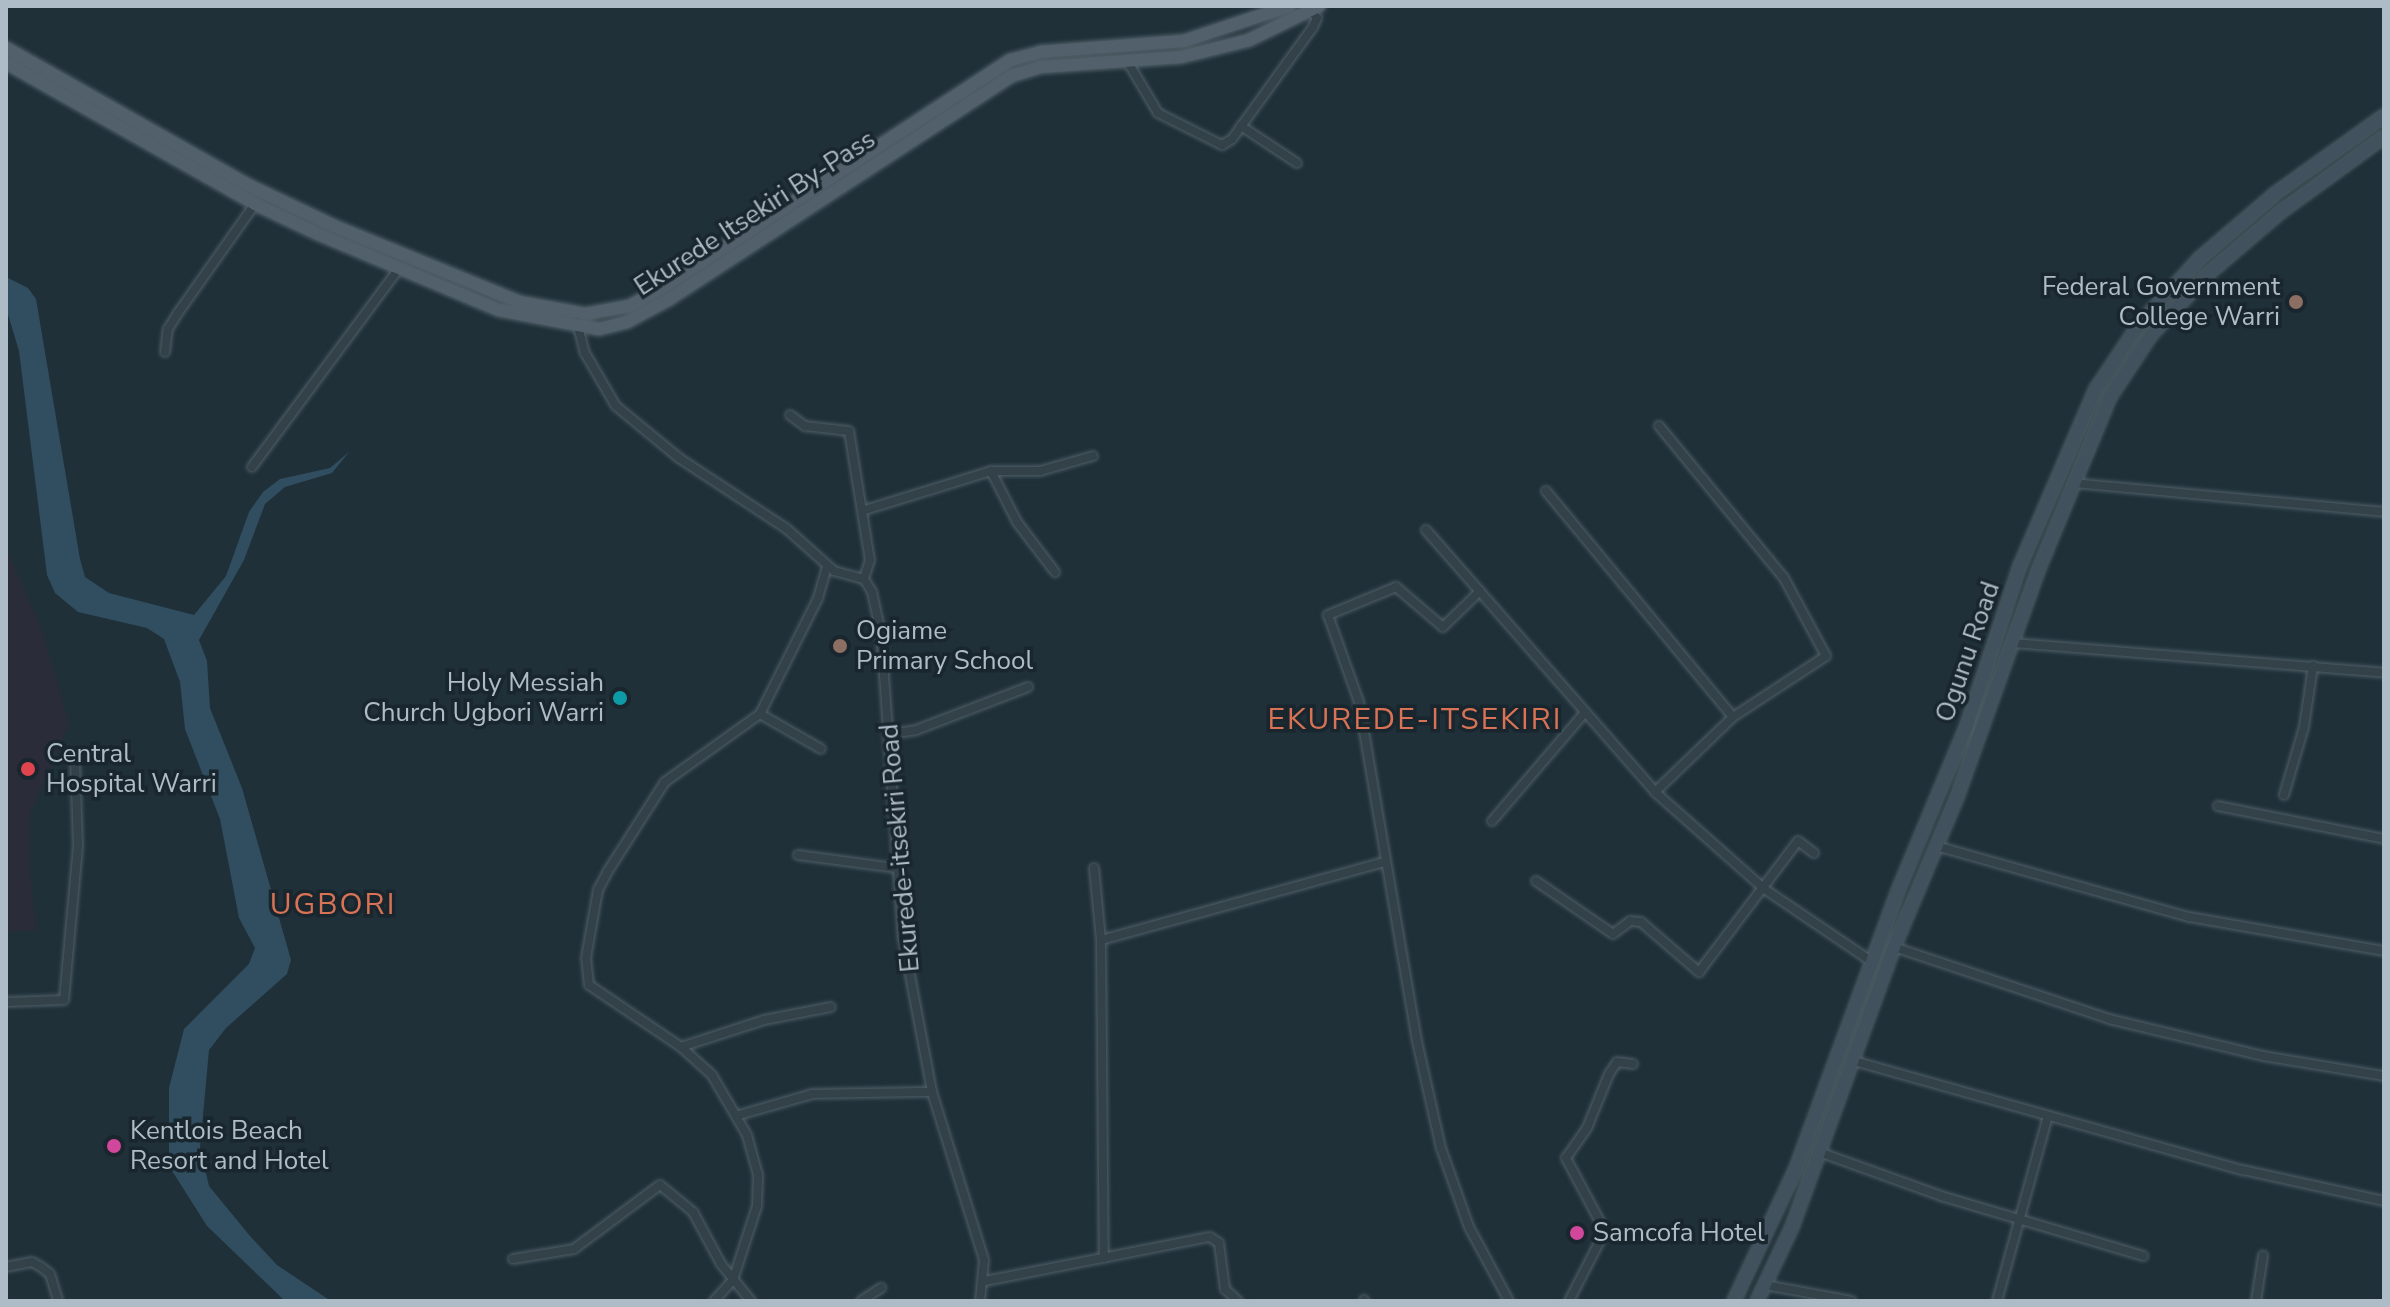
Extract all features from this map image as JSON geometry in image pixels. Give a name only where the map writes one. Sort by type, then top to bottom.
[{"type":"main road","name":"Ekurede Itsekiri By-Pass","points":[[6,48],[248,185],[334,226],[519,302],[575,313],[630,306],[1011,60],[1040,52],[1184,41],[1289,6]]},
{"type":"main road","name":"Ekurede Itsekiri By-Pass","points":[[6,63],[255,204],[398,270],[499,310],[577,328],[627,322],[668,300],[1011,76],[1040,67],[1129,64],[1249,40],[1315,9]]},
{"type":"main road","name":"Ogunu Road","points":[[1734,1301],[1775,1220],[1871,961],[1966,728],[2048,495],[2115,357],[2199,259],[2239,222],[2384,116]]},
{"type":"main road","name":"Ogunu Road","points":[[1757,1301],[1819,1152],[1894,947],[1936,846],[2073,483],[2110,397],[2176,307],[2247,238],[2384,137]]},
{"type":"main road","points":[[1854,1011],[1870,1015]]},
{"type":"street","points":[[1129,64],[1158,113],[1222,145],[1241,126],[1313,27],[1317,18],[1315,9]]},
{"type":"street","points":[[1241,126],[1297,163]]},
{"type":"street","points":[[165,352],[168,329],[255,204]]},
{"type":"street","points":[[252,467],[398,270]]},
{"type":"street","points":[[575,313],[585,353],[616,406],[679,458],[787,529],[827,566],[841,575],[864,579],[870,560],[865,510],[849,431],[805,426],[790,415]]},
{"type":"street","points":[[1655,792],[1733,717],[1819,663],[1826,649],[1784,578],[1659,426]]},
{"type":"street","points":[[865,510],[991,471],[1040,471],[1093,456]]},
{"type":"street","points":[[991,471],[1017,522],[1055,572]]},
{"type":"street","points":[[2073,483],[2384,512]]},
{"type":"street","points":[[1546,491],[1733,717]]},
{"type":"street","points":[[1426,530],[1583,715],[1655,792],[1763,888],[1871,961]]},
{"type":"street","points":[[714,1301],[733,1280],[757,1206],[758,1175],[739,1115],[712,1075],[681,1047],[586,979],[598,890],[665,782],[760,714],[818,598],[827,566]]},
{"type":"street","name":"Ekurede-itsekiri Road","points":[[864,579],[872,592],[881,633],[903,938],[932,1092],[984,1260],[985,1281],[980,1301]]},
{"type":"street","points":[[1480,591],[1443,627],[1396,587],[1328,615],[1359,702],[1417,1041],[1446,1163],[1469,1227],[1509,1301]]},
{"type":"street","points":[[2014,643],[2384,673]]},
{"type":"street","points":[[2284,795],[2304,727],[2313,666]]},
{"type":"street","points":[[889,734],[916,730],[1028,687]]},
{"type":"street","points":[[760,714],[821,749]]},
{"type":"street","points":[[1492,821],[1583,715]]},
{"type":"street","points":[[6,1002],[64,1000],[78,845],[75,760]]},
{"type":"street","points":[[2218,806],[2384,839]]},
{"type":"street","points":[[1536,881],[1613,934],[1630,921],[1641,922],[1699,972],[1798,841],[1814,853]]},
{"type":"street","points":[[1936,846],[2189,917],[2384,951]]},
{"type":"street","points":[[798,855],[896,868]]},
{"type":"street","points":[[1101,940],[1385,862]]},
{"type":"street","points":[[1094,868],[1101,940],[1104,1258]]},
{"type":"street","points":[[1894,947],[2109,1019],[2263,1056],[2384,1076]]},
{"type":"street","points":[[681,1047],[764,1020],[831,1007]]},
{"type":"street","points":[[1854,1061],[2228,1166],[2384,1201]]},
{"type":"street","points":[[1569,1301],[1605,1231],[1566,1158],[1587,1128],[1617,1062],[1633,1064]]},
{"type":"street","points":[[739,1115],[812,1094],[932,1092]]},
{"type":"street","points":[[1997,1301],[2048,1116]]},
{"type":"street","points":[[1819,1152],[2019,1219],[2143,1256]]},
{"type":"street","points":[[513,1259],[574,1249],[660,1185],[693,1212],[733,1280],[751,1301]]},
{"type":"street","points":[[985,1281],[1213,1238],[1219,1243],[1223,1284],[1238,1301]]},
{"type":"street","points":[[2256,1301],[2263,1256]]},
{"type":"street","points":[[6,1267],[32,1262],[41,1267],[50,1274],[58,1301]]},
{"type":"street","points":[[1765,1285],[1852,1301]]},
{"type":"street","points":[[861,1301],[881,1288]]},
{"type":"shaded area","points":[[6,277],[28,288],[36,299],[80,559],[85,577],[109,593],[194,615],[226,576],[249,512],[263,492],[280,479],[330,468],[349,452],[332,473],[285,487],[265,504],[244,560],[199,640],[207,661],[210,708],[242,788],[291,960],[287,974],[226,1028],[209,1050],[200,1148],[209,1186],[250,1236],[277,1265],[331,1301],[285,1301],[207,1226],[169,1166],[169,1088],[184,1029],[249,964],[255,948],[239,918],[220,819],[185,729],[180,682],[164,639],[147,628],[78,612],[55,593],[47,575],[19,351],[6,308]]},
{"type":"shaded area","name":"Central Hospital Warri","points":[[6,548],[41,628],[69,723],[30,814],[29,862],[36,930],[6,932]]},
{"type":"place","name":"Federal Government College Warri","points":[[2296,302]]},
{"type":"place","name":"Ogiame Primary School","points":[[840,646]]},
{"type":"place","name":"Holy Messiah Church Ugbori Warri","points":[[620,698]]},
{"type":"place","name":"Central Hospital Warri","points":[[28,769]]},
{"type":"place","name":"Kentlois Beach Resort and Hotel","points":[[114,1146]]},
{"type":"place","name":"Samcofa Hotel","points":[[1577,1233]]},
{"type":"district","name":"EKUREDE-ITSEKIRI","points":[[1415,720]]},
{"type":"district","name":"UGBORI","points":[[333,905]]}]
